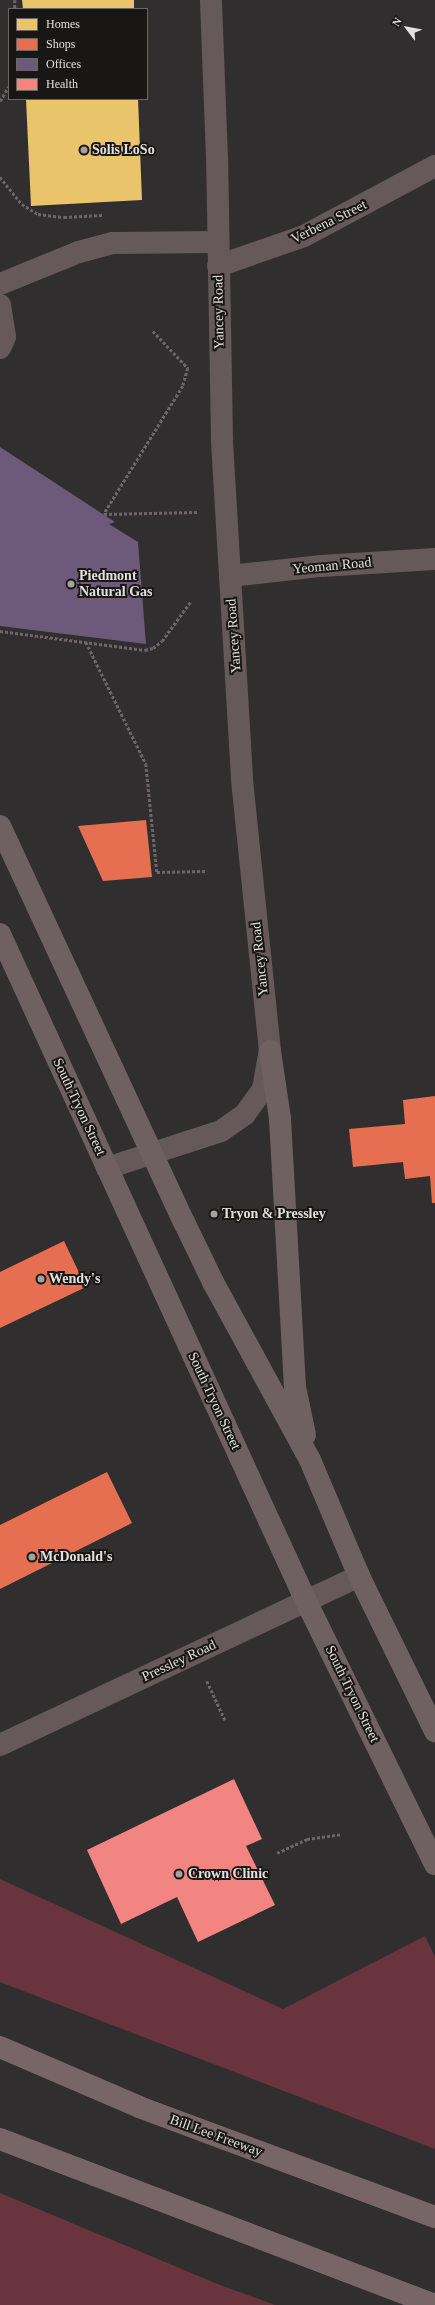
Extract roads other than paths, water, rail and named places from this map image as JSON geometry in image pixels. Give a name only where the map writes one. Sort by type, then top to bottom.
[{"type":"highway","name":"Bill Lee Freeway","points":[[0,2047],[139,2108],[435,2217]]},
{"type":"highway","points":[[0,2139],[435,2305]]},
{"type":"main road","points":[[0,826],[213,1282],[310,1460],[359,1576],[435,1731]]},
{"type":"main road","name":"South Tryon Street","points":[[0,934],[106,1168],[306,1601],[435,1864]]},
{"type":"main road","points":[[270,1051],[280,1119],[295,1387],[310,1460]]},
{"type":"street","name":"Yancey Road","points":[[106,1168],[221,1131],[245,1114],[263,1089],[270,1051],[242,778],[222,439],[211,0]]},
{"type":"street","name":"Verbena Street","points":[[218,266],[304,236],[435,166]]},
{"type":"street","points":[[0,284],[79,252],[113,243],[218,242]]},
{"type":"street","points":[[0,305],[5,337],[0,348]]},
{"type":"street","name":"Yeoman Road","points":[[230,576],[321,566],[435,559]]},
{"type":"street","name":"Pressley Road","points":[[0,1745],[359,1576]]},
{"type":"place","name":"Solis LoSo","points":[[84,150]]},
{"type":"place","name":"Piedmont Natural Gas","points":[[71,584]]},
{"type":"place","name":"Tryon & Pressley","points":[[214,1214]]},
{"type":"place","name":"Wendy's","points":[[41,1279]]},
{"type":"place","name":"McDonald's","points":[[32,1557]]},
{"type":"place","name":"Crown Clinic","points":[[179,1874]]}]
